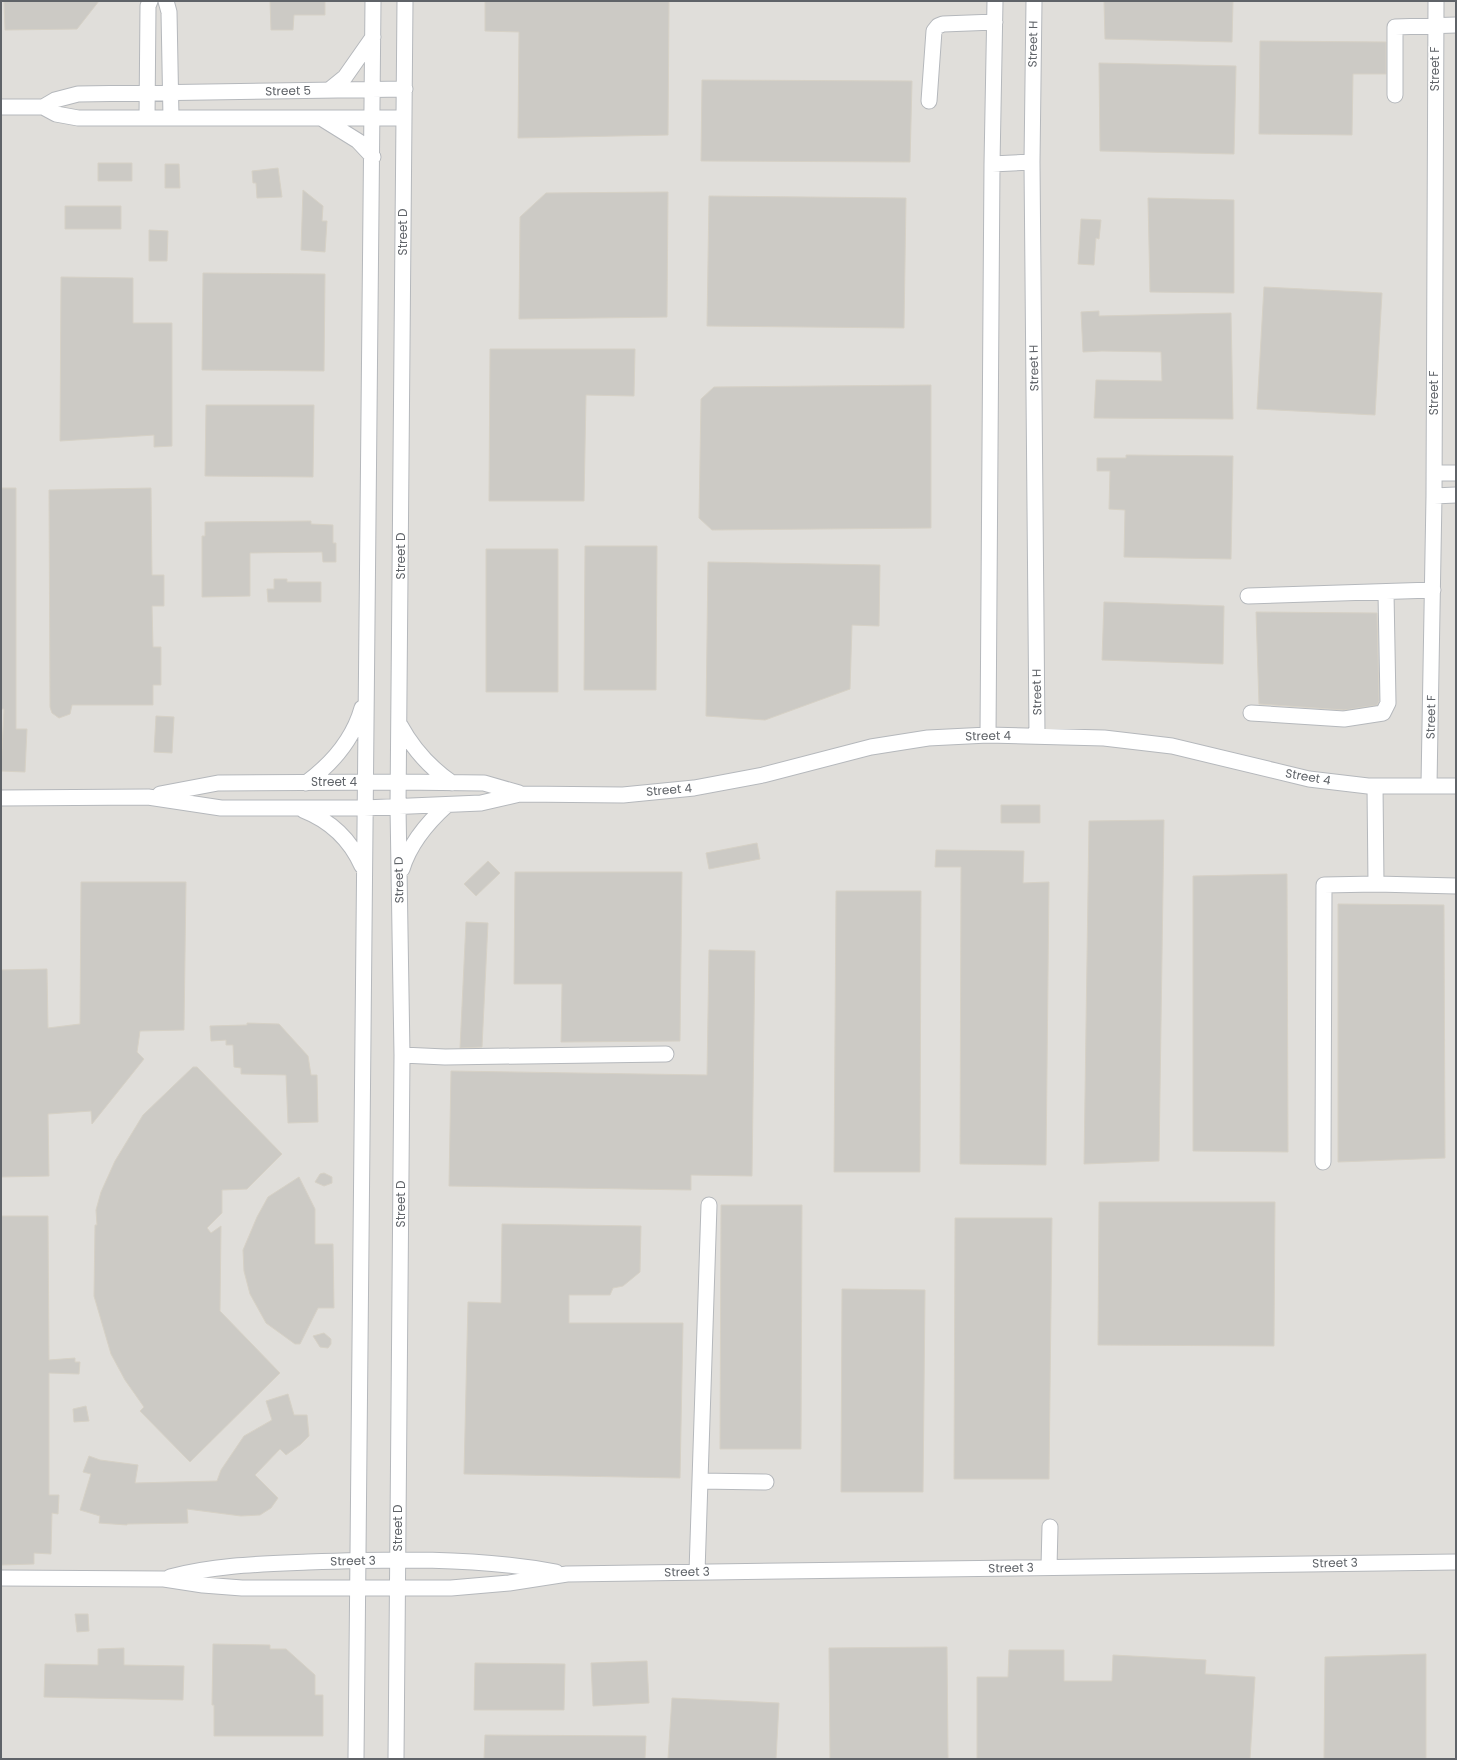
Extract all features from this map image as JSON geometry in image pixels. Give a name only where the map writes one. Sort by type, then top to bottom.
[{"type":"street","points":[[147,118],[148,6],[150,1]]},
{"type":"street","points":[[166,1],[169,12],[171,118]]},
{"type":"street","points":[[356,1759],[364,808],[374,1]]},
{"type":"street","name":"Street D","points":[[396,1759],[402,1056],[398,807],[406,1]]},
{"type":"street","points":[[988,735],[992,164],[995,1]]},
{"type":"street","name":"Street H","points":[[1034,1],[1032,162],[1038,736]]},
{"type":"street","name":"Street F","points":[[1430,785],[1434,496],[1436,1]]},
{"type":"street","points":[[929,101],[934,31],[938,26],[944,24],[994,22]]},
{"type":"street","points":[[1395,95],[1395,27],[1456,25]]},
{"type":"street","points":[[329,90],[345,78],[373,37]]},
{"type":"street","name":"Street 5","points":[[43,107],[67,95],[405,89]]},
{"type":"street","name":"Street 5","points":[[1,107],[43,107],[56,114],[68,117],[404,118]]},
{"type":"street","points":[[320,118],[358,141],[373,157]]},
{"type":"street","points":[[992,164],[1032,162]]},
{"type":"street","points":[[1434,473],[1456,473]]},
{"type":"street","points":[[1434,496],[1456,495]]},
{"type":"street","points":[[1248,596],[1386,593],[1433,590]]},
{"type":"street","points":[[1251,713],[1344,719],[1383,713],[1388,703],[1386,593]]},
{"type":"street","points":[[306,783],[324,770],[340,753],[352,734],[366,695]]},
{"type":"street","points":[[399,723],[407,738],[420,755],[439,774],[452,783]]},
{"type":"street","name":"Street 4","points":[[1,798],[148,797],[221,808],[364,808],[481,803],[520,794],[623,795],[694,788],[764,775],[871,746],[928,738],[988,735],[1104,738],[1172,746],[1309,779],[1375,786],[1456,786]]},
{"type":"street","name":"Street 4","points":[[148,797],[218,783],[484,783],[520,794]]},
{"type":"street","points":[[1375,786],[1376,884]]},
{"type":"street","points":[[399,878],[404,861],[416,840],[434,816],[447,805]]},
{"type":"street","points":[[299,808],[316,815],[332,825],[341,833],[356,853],[364,870]]},
{"type":"street","points":[[1323,1162],[1324,885],[1376,884],[1456,886]]},
{"type":"street","points":[[402,1056],[445,1057],[666,1054]]},
{"type":"street","points":[[697,1572],[709,1205]]},
{"type":"street","points":[[700,1481],[766,1482]]},
{"type":"street","points":[[1049,1567],[1050,1527]]},
{"type":"street","name":"Street 3","points":[[164,1579],[223,1567],[358,1560],[480,1562],[567,1574]]},
{"type":"street","name":"Street 3","points":[[1,1578],[164,1579],[203,1585],[242,1588],[451,1588],[480,1586],[567,1574],[1456,1562]]},
{"type":"shaded area","points":[[1,1],[1456,1],[1456,1759],[1,1759]]},
{"type":"building","points":[[4,1],[99,1],[77,29],[5,30]]},
{"type":"building","points":[[270,1],[325,1],[325,15],[294,15],[293,30],[271,30]]},
{"type":"building","points":[[485,1],[669,1],[668,135],[518,138],[519,32],[485,31]]},
{"type":"building","points":[[1104,1],[1233,1],[1232,42],[1105,39]]},
{"type":"building","points":[[1260,41],[1386,42],[1386,74],[1353,74],[1352,135],[1259,134]]},
{"type":"building","points":[[1099,63],[1236,66],[1234,154],[1100,151]]},
{"type":"building","points":[[702,80],[912,81],[910,162],[701,161]]},
{"type":"building","points":[[98,163],[132,163],[132,181],[98,181]]},
{"type":"building","points":[[165,164],[179,164],[180,188],[165,188]]},
{"type":"building","points":[[278,168],[282,197],[257,198],[256,183],[253,183],[252,171]]},
{"type":"building","points":[[303,190],[323,206],[322,221],[327,221],[325,252],[301,250]]},
{"type":"building","points":[[668,192],[667,317],[519,319],[520,217],[546,193]]},
{"type":"building","points":[[709,196],[906,198],[904,328],[707,326]]},
{"type":"building","points":[[1148,198],[1234,200],[1234,293],[1150,292]]},
{"type":"building","points":[[65,206],[121,206],[121,229],[65,229]]},
{"type":"building","points":[[1081,219],[1101,220],[1099,239],[1096,238],[1094,265],[1078,264]]},
{"type":"building","points":[[149,230],[168,231],[167,261],[149,261]]},
{"type":"building","points":[[203,273],[325,274],[324,371],[202,370]]},
{"type":"building","points":[[61,277],[133,278],[133,323],[172,323],[172,446],[154,447],[154,435],[60,441]]},
{"type":"building","points":[[1264,287],[1382,293],[1375,415],[1257,409]]},
{"type":"building","points":[[1099,311],[1099,316],[1231,313],[1233,419],[1094,418],[1096,380],[1162,381],[1161,352],[1083,352],[1081,312]]},
{"type":"building","points":[[490,349],[635,349],[634,396],[586,395],[584,501],[489,501]]},
{"type":"building","points":[[931,385],[931,528],[712,530],[699,518],[701,399],[714,387]]},
{"type":"building","points":[[206,405],[314,405],[313,477],[205,476]]},
{"type":"building","points":[[1126,455],[1233,456],[1231,559],[1124,557],[1125,510],[1109,509],[1110,471],[1097,471],[1097,458],[1126,458]]},
{"type":"building","points":[[1,488],[16,488],[16,729],[27,729],[25,772],[1,771],[4,709],[1,709]]},
{"type":"building","points":[[151,488],[152,575],[164,575],[164,606],[152,606],[153,647],[161,647],[161,685],[153,685],[153,705],[72,705],[70,714],[59,718],[52,713],[50,707],[49,490]]},
{"type":"building","points":[[311,521],[311,524],[333,525],[333,543],[336,543],[336,562],[323,562],[322,552],[250,553],[250,596],[202,597],[202,536],[205,536],[205,522]]},
{"type":"building","points":[[585,546],[657,546],[656,690],[584,690]]},
{"type":"building","points":[[486,549],[558,549],[558,692],[486,692]]},
{"type":"building","points":[[708,562],[880,565],[879,626],[852,625],[850,689],[765,720],[706,716]]},
{"type":"building","points":[[274,579],[287,579],[287,582],[321,582],[321,602],[268,602],[267,589],[274,589]]},
{"type":"building","points":[[1104,602],[1224,606],[1223,664],[1102,660]]},
{"type":"building","points":[[1256,612],[1377,613],[1379,701],[1377,705],[1344,710],[1259,704]]},
{"type":"building","points":[[156,716],[174,717],[172,753],[154,752]]},
{"type":"building","points":[[1001,805],[1040,805],[1040,823],[1001,823]]},
{"type":"building","points":[[1164,820],[1159,1161],[1084,1164],[1089,821]]},
{"type":"building","points":[[757,843],[760,859],[709,869],[706,853]]},
{"type":"building","points":[[936,850],[1024,851],[1023,883],[1049,882],[1046,1165],[960,1164],[961,867],[935,867]]},
{"type":"building","points":[[488,861],[500,873],[476,896],[464,884]]},
{"type":"building","points":[[515,872],[682,872],[680,1041],[561,1042],[562,984],[514,984]]},
{"type":"building","points":[[1287,874],[1288,1152],[1193,1151],[1193,876]]},
{"type":"building","points":[[81,882],[186,882],[184,1030],[140,1031],[137,1052],[144,1059],[92,1124],[91,1111],[48,1114],[49,1176],[1,1177],[1,970],[47,969],[48,1028],[80,1024]]},
{"type":"building","points":[[836,891],[921,891],[920,1172],[834,1172]]},
{"type":"building","points":[[1338,904],[1444,905],[1445,1158],[1338,1162]]},
{"type":"building","points":[[466,922],[488,923],[482,1047],[460,1048]]},
{"type":"building","points":[[709,950],[755,951],[752,1176],[691,1175],[691,1190],[449,1186],[451,1071],[707,1075]]},
{"type":"building","points":[[247,1023],[279,1024],[308,1056],[311,1075],[317,1075],[318,1122],[288,1123],[286,1075],[241,1074],[241,1068],[234,1067],[233,1045],[226,1045],[226,1040],[211,1041],[210,1026],[247,1025]]},
{"type":"building","points":[[193,1067],[197,1067],[282,1154],[247,1189],[222,1190],[222,1213],[207,1228],[211,1233],[221,1226],[220,1311],[280,1373],[190,1462],[140,1411],[144,1407],[125,1380],[111,1354],[94,1296],[95,1225],[97,1225],[96,1210],[101,1192],[115,1161],[143,1115]]},
{"type":"building","points":[[324,1173],[332,1177],[332,1183],[324,1186],[315,1182],[320,1174]]},
{"type":"building","points":[[299,1177],[315,1209],[315,1244],[333,1244],[334,1308],[318,1308],[300,1344],[295,1344],[266,1323],[250,1294],[244,1271],[243,1250],[257,1217],[268,1197]]},
{"type":"building","points":[[1099,1202],[1275,1202],[1274,1346],[1098,1345]]},
{"type":"building","points":[[721,1205],[802,1205],[801,1449],[720,1449]]},
{"type":"building","points":[[1,1216],[48,1216],[49,1360],[75,1358],[75,1362],[80,1362],[79,1374],[49,1373],[49,1495],[59,1495],[58,1514],[52,1513],[51,1554],[34,1553],[34,1564],[1,1565]]},
{"type":"building","points":[[955,1218],[1052,1218],[1049,1479],[954,1479]]},
{"type":"building","points":[[502,1224],[641,1226],[640,1272],[623,1286],[613,1288],[610,1295],[569,1295],[569,1323],[683,1323],[680,1478],[464,1474],[468,1302],[501,1303]]},
{"type":"building","points":[[842,1289],[925,1290],[923,1492],[841,1492]]},
{"type":"building","points":[[324,1333],[331,1339],[331,1344],[328,1348],[320,1347],[313,1336]]},
{"type":"building","points":[[288,1394],[294,1415],[307,1415],[309,1436],[286,1455],[280,1449],[255,1475],[278,1498],[271,1508],[260,1515],[241,1516],[187,1509],[188,1523],[127,1525],[99,1523],[100,1516],[80,1510],[91,1474],[83,1472],[89,1456],[100,1460],[138,1465],[135,1483],[217,1481],[221,1470],[244,1436],[272,1420],[266,1401]]},
{"type":"building","points":[[86,1406],[89,1421],[74,1422],[73,1409]]},
{"type":"building","points":[[75,1614],[88,1614],[89,1631],[77,1632]]},
{"type":"building","points":[[213,1644],[270,1645],[270,1649],[286,1649],[315,1675],[315,1695],[323,1695],[323,1736],[214,1736],[214,1705],[212,1705]]},
{"type":"building","points":[[947,1647],[948,1759],[830,1759],[829,1648]]},
{"type":"building","points":[[124,1648],[124,1665],[184,1666],[183,1700],[44,1697],[45,1664],[98,1665],[98,1649]]},
{"type":"building","points":[[1009,1650],[1064,1650],[1064,1681],[1112,1681],[1113,1655],[1206,1660],[1205,1674],[1255,1677],[1250,1759],[977,1759],[977,1677],[1008,1677]]},
{"type":"building","points":[[1426,1654],[1426,1759],[1324,1759],[1325,1657]]},
{"type":"building","points":[[647,1661],[649,1703],[593,1706],[591,1663]]},
{"type":"building","points":[[475,1663],[565,1664],[564,1710],[474,1710]]},
{"type":"building","points":[[672,1698],[779,1703],[776,1759],[668,1759]]},
{"type":"building","points":[[485,1735],[646,1736],[645,1759],[484,1759]]}]
